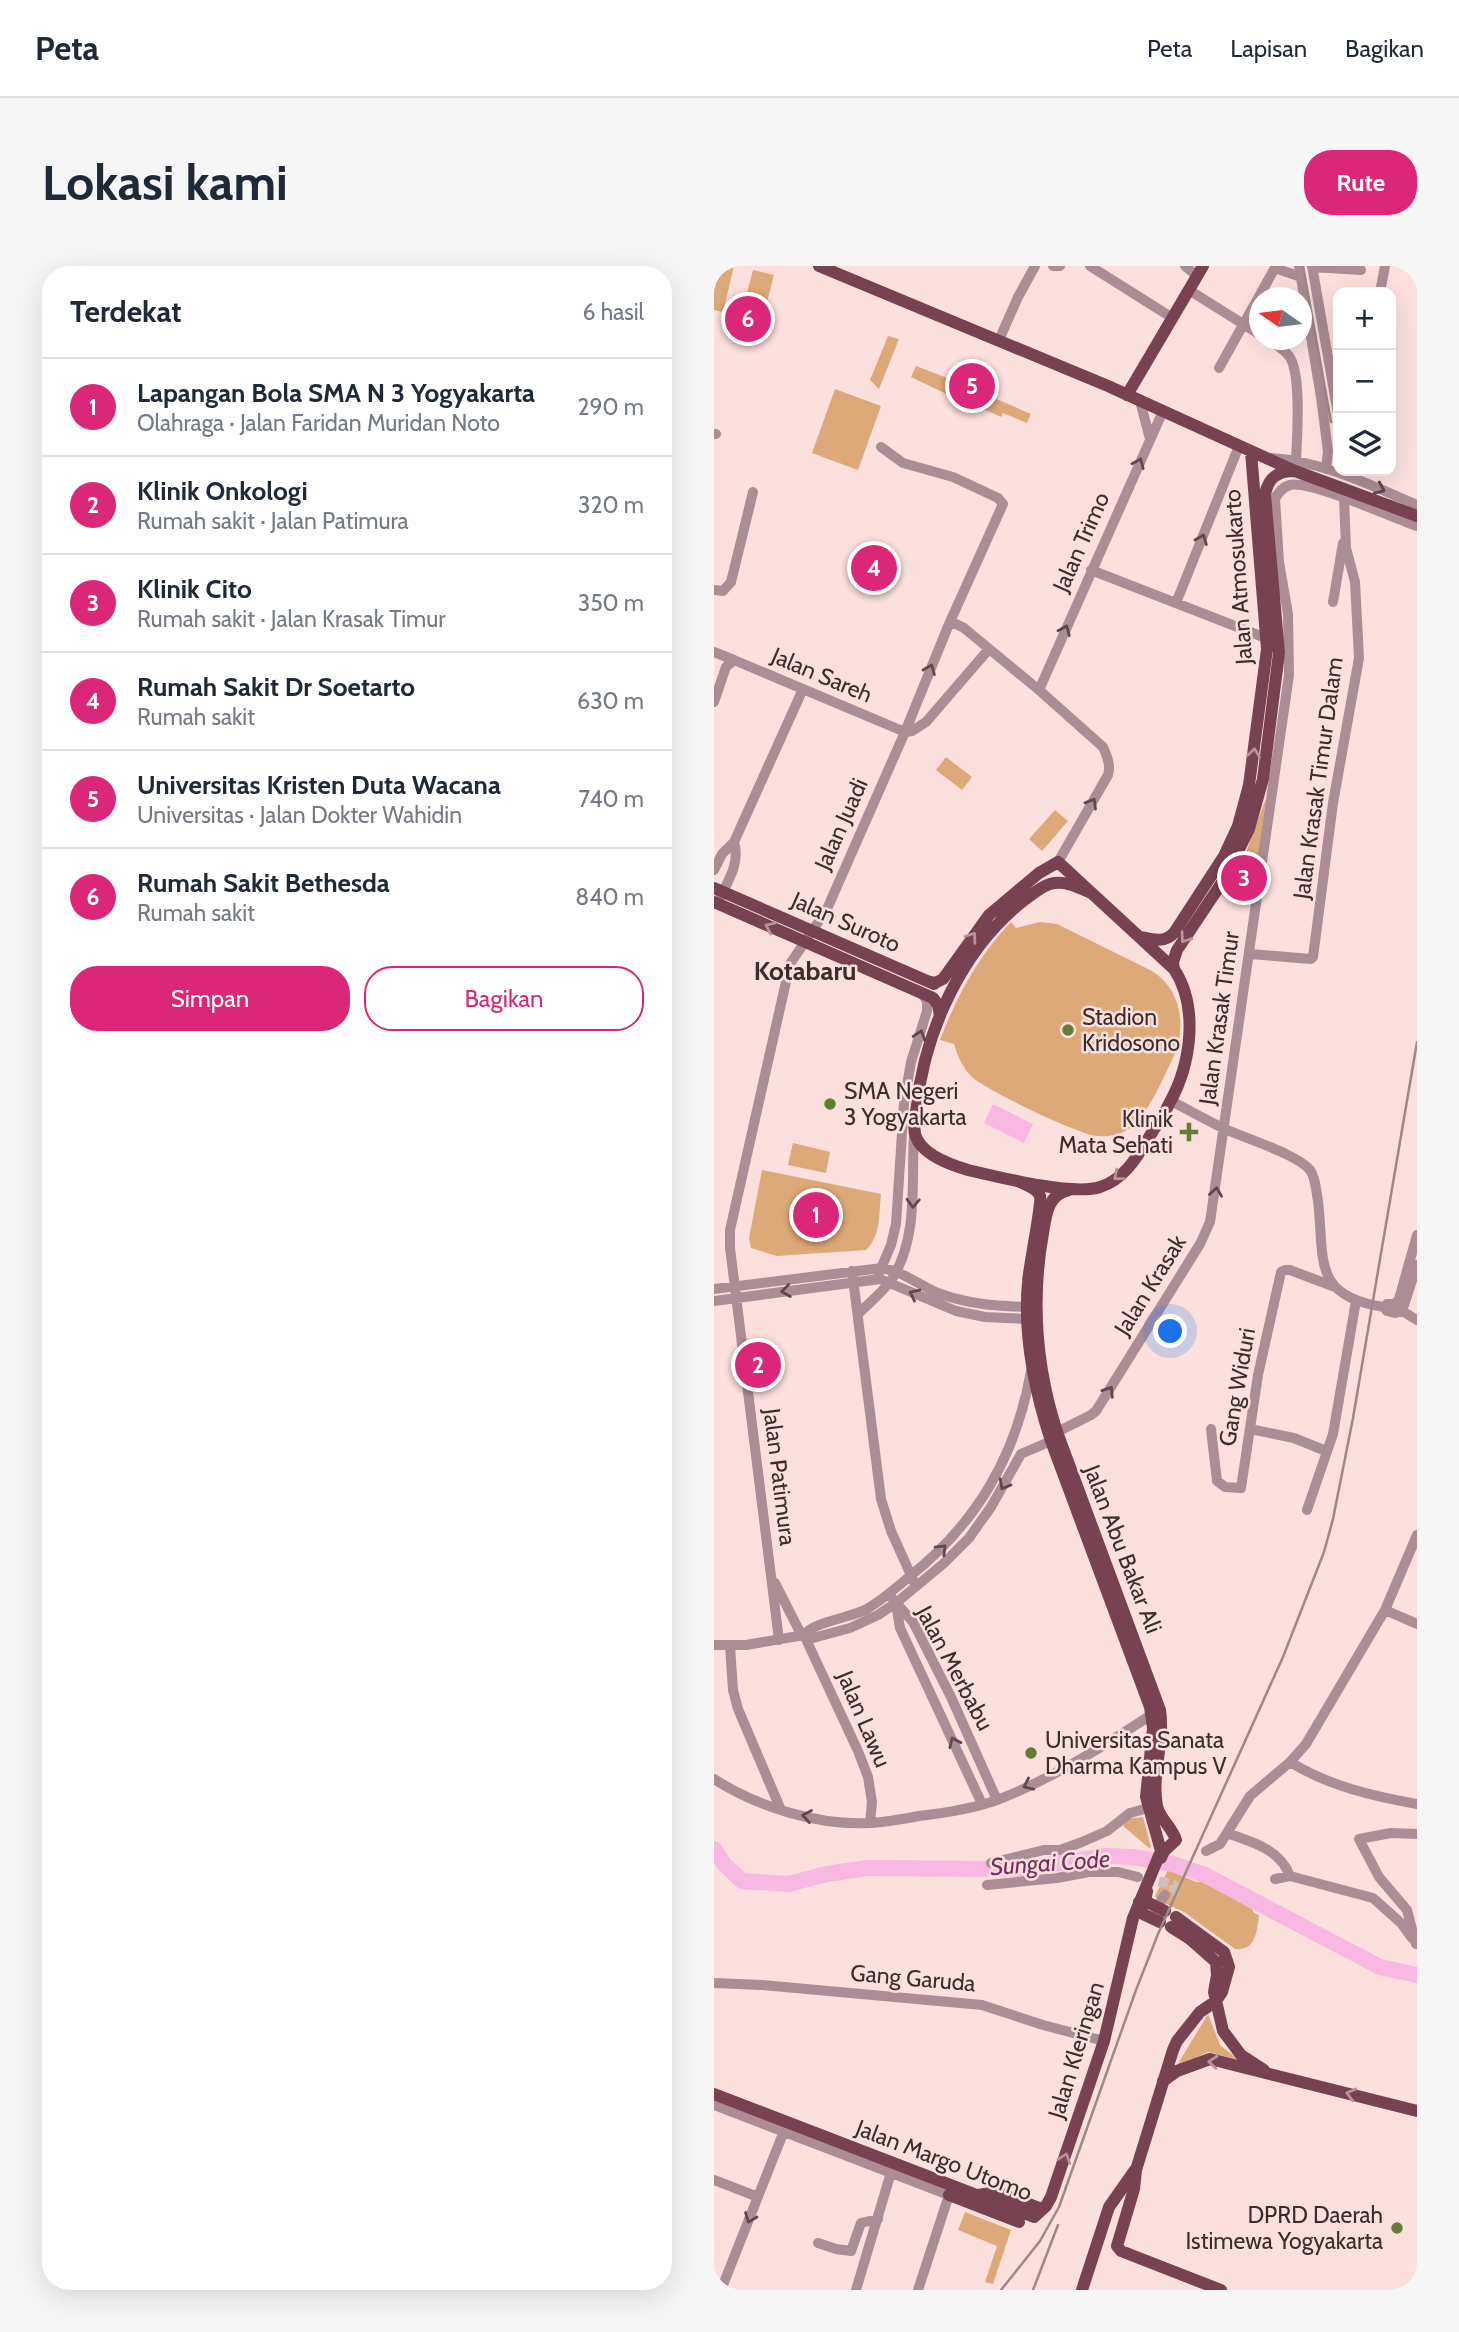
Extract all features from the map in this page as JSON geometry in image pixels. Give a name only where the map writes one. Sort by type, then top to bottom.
[{"type":"main road","points":[[819,266],[841,270],[1265,458],[1295,465],[1417,516]]},
{"type":"main road","points":[[1127,395],[1200,271]]},
{"type":"main road","name":"Jalan Atmosukarto","points":[[1251,452],[1278,643]]},
{"type":"main road","name":"Jalan Atmosukarto","points":[[1174,969],[1177,950],[1218,878],[1261,791],[1265,675],[1278,643],[1265,495],[1269,482],[1295,465]]},
{"type":"main road","points":[[940,1018],[937,1003],[924,987],[943,979],[989,915],[1040,873],[1058,862],[1174,969],[1184,992],[1190,1022],[1186,1057],[1171,1101],[1140,1152],[1121,1175],[1100,1188],[1073,1190],[1018,1181],[952,1164],[926,1149],[914,1135],[918,1063],[940,1018],[959,978],[993,930],[1015,908],[1039,890],[1055,883],[1065,883],[1091,893]]},
{"type":"main road","name":"Jalan Atmosukarto","points":[[1137,936],[1159,941],[1171,937],[1218,878]]},
{"type":"main road","name":"Jalan Suroto","points":[[717,896],[812,931],[924,987]]},
{"type":"main road","name":"Jalan Suroto","points":[[717,896],[804,942],[924,987],[944,987],[959,978]]},
{"type":"main road","name":"Jalan Abu Bakar Ali","points":[[1018,1181],[1035,1190],[1040,1201],[1030,1255],[1027,1313],[1032,1368],[1040,1406],[1054,1437],[1158,1702],[1162,1728],[1156,1782],[1157,1804],[1159,1813],[1176,1840],[1163,1851],[1148,1808],[1146,1791],[1153,1728],[1151,1715],[1054,1437],[1041,1370],[1036,1318],[1039,1256],[1049,1207],[1058,1194],[1073,1190]]},
{"type":"main road","name":"Jalan Kleringan","points":[[1038,2213],[1051,2197],[1104,2041],[1133,1918],[1163,1851]]},
{"type":"main road","points":[[1144,1894],[1143,1914],[1166,1917],[1216,1962],[1214,1988],[1222,2028],[1229,2041],[1245,2058],[1267,2071]]},
{"type":"main road","points":[[1216,2001],[1199,2012],[1177,2041],[1136,2170],[1134,2189],[1118,2245],[1121,2251],[1221,2290]]},
{"type":"main road","points":[[1163,2081],[1174,2073],[1206,2059],[1248,2070],[1267,2071],[1417,2111]]},
{"type":"main road","name":"Jalan Margo Utomo","points":[[714,2094],[739,2109],[921,2179],[1038,2213]]},
{"type":"main road","points":[[1082,2290],[1108,2207],[1136,2170]]},
{"type":"main road","name":"Jalan Margo Utomo","points":[[949,2195],[1019,2222]]},
{"type":"street","points":[[999,341],[1035,266]]},
{"type":"street","points":[[1053,266],[1060,266]]},
{"type":"street","points":[[1090,266],[1171,317]]},
{"type":"street","points":[[1185,266],[1200,271]]},
{"type":"street","points":[[1338,413],[1312,266],[1361,270]]},
{"type":"street","points":[[1381,287],[1385,266]]},
{"type":"street","points":[[1219,368],[1276,267],[1300,271],[1321,397],[1328,452],[1326,469]]},
{"type":"street","points":[[1189,290],[1249,327]]},
{"type":"street","points":[[1281,350],[1293,363],[1298,404],[1295,465],[1333,471]]},
{"type":"street","points":[[1140,401],[1150,439]]},
{"type":"street","name":"Jalan Trimo","points":[[1040,690],[1163,411]]},
{"type":"street","points":[[1176,603],[1238,446]]},
{"type":"street","name":"Jalan Juadi","points":[[804,942],[827,909],[1003,505],[998,498],[953,477],[904,463],[881,447]]},
{"type":"street","points":[[1352,476],[1417,505]]},
{"type":"street","points":[[1275,498],[1284,488],[1298,484],[1344,498],[1417,526]]},
{"type":"street","points":[[714,590],[723,591],[731,582],[752,492]]},
{"type":"street","name":"Jalan Krasak Timur","points":[[1224,1128],[1250,954],[1261,791],[1287,693],[1278,643],[1288,614],[1279,562],[1275,498]]},
{"type":"street","name":"Jalan Atmosukarto","points":[[1267,522],[1275,498]]},
{"type":"street","name":"Jalan Krasak Timur Dalam","points":[[1250,954],[1313,957],[1335,792],[1358,667],[1355,582],[1348,558],[1344,498]]},
{"type":"street","points":[[1332,602],[1346,531]]},
{"type":"street","points":[[1091,570],[1278,643]]},
{"type":"street","points":[[949,624],[964,628],[1040,690],[1103,747],[1109,766],[1105,782],[1058,862]]},
{"type":"street","points":[[905,732],[919,728],[926,722],[989,649]]},
{"type":"street","name":"Jalan Sareh","points":[[714,652],[730,664],[803,689],[905,732]]},
{"type":"street","points":[[714,702],[730,664]]},
{"type":"street","points":[[714,870],[722,855],[734,842],[803,689]]},
{"type":"street","points":[[717,896],[736,861],[734,842]]},
{"type":"street","name":"Jalan Patimura","points":[[779,1640],[730,1242],[731,1224],[788,971],[804,942]]},
{"type":"street","points":[[876,1279],[891,1245],[896,1224],[904,1103],[918,1063],[928,1011],[924,987]]},
{"type":"street","points":[[1171,1101],[1224,1128],[1283,1153],[1309,1169],[1316,1187],[1323,1264],[1335,1287],[1356,1301],[1384,1307],[1387,1311],[1402,1311],[1417,1321]]},
{"type":"street","name":"Jalan Krasak","points":[[914,1581],[951,1557],[976,1529],[999,1496],[1021,1454],[1096,1411],[1203,1239],[1216,1195],[1224,1128]]},
{"type":"street","points":[[858,1314],[890,1282],[911,1224],[914,1135]]},
{"type":"street","points":[[1384,1307],[1387,1304],[1395,1304],[1399,1299],[1417,1235]]},
{"type":"street","points":[[1402,1311],[1417,1265]]},
{"type":"street","points":[[714,1301],[736,1292],[853,1277],[882,1268],[896,1271],[957,1305],[985,1317],[1027,1313]]},
{"type":"street","name":"Gang Widuri","points":[[1211,1429],[1217,1481],[1223,1487],[1238,1489],[1242,1485],[1258,1375],[1281,1272],[1290,1270],[1335,1287]]},
{"type":"street","points":[[853,1277],[890,1282],[924,1299],[957,1305]]},
{"type":"street","points":[[853,1277],[881,1499],[891,1531],[914,1581]]},
{"type":"street","points":[[714,1289],[736,1292]]},
{"type":"street","points":[[1307,1510],[1333,1434],[1356,1301]]},
{"type":"street","points":[[714,1645],[730,1646],[803,1635],[813,1638],[850,1628],[896,1603],[970,1518],[990,1486],[1013,1438],[1032,1368]]},
{"type":"street","points":[[1250,1429],[1294,1438],[1326,1451]]},
{"type":"street","points":[[1206,1851],[1220,1844],[1250,1796],[1290,1762],[1306,1744],[1385,1610],[1414,1551],[1417,1535]]},
{"type":"street","name":"Jalan Patimura","points":[[772,1577],[803,1635]]},
{"type":"street","points":[[803,1635],[809,1629],[853,1615],[914,1581]]},
{"type":"street","points":[[889,1594],[896,1603]]},
{"type":"street","name":"Jalan Merbabu","points":[[896,1603],[913,1622],[951,1697],[996,1800]]},
{"type":"street","name":"Jalan Merbabu","points":[[896,1603],[900,1628],[982,1804]]},
{"type":"street","points":[[1385,1610],[1417,1624]]},
{"type":"street","name":"Jalan Lawu","points":[[803,1635],[858,1751],[872,1802],[870,1823]]},
{"type":"street","points":[[730,1646],[733,1690],[738,1709],[780,1810]]},
{"type":"street","points":[[937,1703],[951,1697]]},
{"type":"street","points":[[714,1779],[754,1802],[824,1819],[870,1823],[956,1812],[996,1800],[1076,1763],[1151,1715]]},
{"type":"street","points":[[1290,1762],[1335,1784],[1377,1797],[1417,1804]]},
{"type":"street","points":[[991,1863],[1044,1850],[1060,1850],[1107,1831],[1130,1813],[1148,1808]]},
{"type":"street","points":[[1227,1833],[1270,1851],[1281,1860],[1290,1876]]},
{"type":"street","points":[[1416,1944],[1407,1910],[1379,1877],[1359,1839],[1391,1833],[1417,1834]]},
{"type":"street","points":[[987,1885],[1057,1878],[1089,1871],[1118,1872],[1138,1877]]},
{"type":"street","points":[[1275,1879],[1290,1876],[1374,1898],[1401,1923],[1416,1944]]},
{"type":"street","points":[[1165,1895],[1166,1917]]},
{"type":"street","name":"Gang Garuda","points":[[714,1983],[982,2005],[1104,2041]]},
{"type":"street","name":"Jalan Margo Utomo","points":[[714,2105],[739,2109]]},
{"type":"street","points":[[722,2290],[785,2127]]},
{"type":"street","points":[[856,2290],[892,2168]]},
{"type":"street","name":"Jalan Margo Utomo","points":[[921,2179],[949,2195]]},
{"type":"street","points":[[714,2180],[758,2197]]},
{"type":"street","points":[[918,2290],[949,2195]]},
{"type":"street","name":"Jalan Margo Utomo","points":[[1019,2222],[1025,2222],[1038,2213]]},
{"type":"street","points":[[818,2243],[851,2251],[861,2223],[878,2219]]},
{"type":"shaded area","points":[[714,266],[734,266],[723,312],[714,310]]},
{"type":"shaded area","points":[[753,270],[774,275],[762,321],[741,316]]},
{"type":"shaded area","points":[[888,336],[899,339],[879,389],[870,380]]},
{"type":"shaded area","points":[[916,366],[962,382],[955,398],[911,377]]},
{"type":"shaded area","points":[[835,389],[881,406],[858,470],[812,453]]},
{"type":"shaded area","points":[[986,391],[993,394],[992,397],[1031,414],[1027,423],[1003,413],[1001,417],[979,407]]},
{"type":"shaded area","points":[[946,757],[972,777],[962,790],[936,770]]},
{"type":"shaded area","points":[[1266,798],[1258,858],[1245,855]]},
{"type":"shaded area","points":[[1055,810],[1068,821],[1042,851],[1029,839]]},
{"type":"shaded area","name":"Stadion Kridosono","points":[[1011,922],[1016,928],[1040,922],[1057,924],[1152,971],[1169,987],[1174,996],[1180,1017],[1177,1050],[1149,1106],[1134,1125],[1125,1131],[1105,1136],[1088,1134],[1013,1101],[972,1077],[961,1062],[954,1044],[940,1040],[970,977],[988,949]]},
{"type":"shaded area","points":[[993,1104],[1033,1124],[1024,1143],[984,1123]]},
{"type":"shaded area","points":[[793,1143],[830,1152],[826,1173],[788,1165]]},
{"type":"shaded area","points":[[762,1170],[881,1194],[878,1224],[871,1244],[866,1250],[777,1256],[751,1248],[749,1238]]},
{"type":"shaded area","points":[[1143,1817],[1151,1847],[1149,1848],[1123,1826],[1127,1819]]},
{"type":"shaded area","points":[[1168,1870],[1196,1882],[1203,1882],[1259,1915],[1251,1943],[1242,1949],[1235,1949],[1184,1912],[1158,1900],[1155,1896]]},
{"type":"shaded area","points":[[1208,2014],[1220,2045],[1239,2060],[1208,2052],[1176,2067]]},
{"type":"shaded area","points":[[965,2212],[1011,2230],[993,2284],[985,2282],[997,2246],[958,2230]]},
{"type":"waterway","name":"Sungai Code","points":[[714,1849],[724,1864],[742,1881],[788,1884],[867,1868],[1019,1869],[1107,1856],[1133,1857],[1173,1864],[1205,1875],[1380,1967],[1417,1975]]},
{"type":"tunnel","points":[[1144,1878],[1174,1885],[1174,1892],[1165,1895]]},
{"type":"railway","points":[[1303,266],[1331,422]]},
{"type":"railway","points":[[1001,2290],[1040,2241],[1059,2207],[1158,1934],[1283,1657],[1324,1552],[1353,1418],[1417,1042]]},
{"type":"railway","points":[[1033,2290],[1058,2225]]},
{"type":"place","name":"Rumah Sakit Bethesda","points":[[748,319]]},
{"type":"place","name":"Universitas Kristen Duta Wacana","points":[[972,386]]},
{"type":"place","name":"Rumah Sakit Dr Soetarto","points":[[874,568]]},
{"type":"place","name":"Klinik Cito","points":[[1244,878]]},
{"type":"place","name":"Stadion Kridosono","points":[[1068,1030]]},
{"type":"place","name":"SMA Negeri 3 Yogyakarta","points":[[830,1104]]},
{"type":"place","name":"Klinik Mata Sehati","points":[[1189,1132]]},
{"type":"place","name":"Lapangan Bola SMA N 3 Yogyakarta","points":[[816,1215]]},
{"type":"place","name":"Klinik Onkologi","points":[[758,1365]]},
{"type":"place","name":"Universitas Sanata Dharma Kampus V","points":[[1031,1753]]},
{"type":"place","name":"DPRD Daerah Istimewa Yogyakarta","points":[[1397,2228]]},
{"type":"district","name":"Kotabaru","points":[[805,971]]}]
